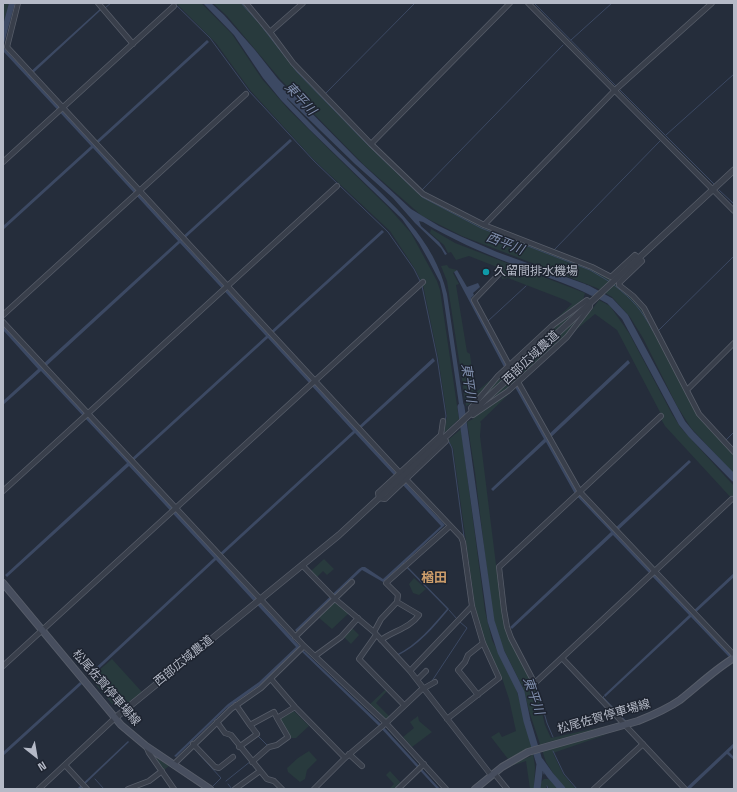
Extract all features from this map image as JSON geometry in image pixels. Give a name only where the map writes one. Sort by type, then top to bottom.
[{"type":"main road","name":"松尾佐賀停車場線","points":[[3,583],[129,733],[210,789]]},
{"type":"main road","name":"松尾佐賀停車場線","points":[[475,789],[509,762],[528,752],[625,725],[668,708],[718,668],[734,658]]},
{"type":"street","points":[[18,3],[7,47],[31,73],[61,110],[96,143],[138,193],[184,238],[225,288],[271,333],[313,383],[359,428],[400,473]]},
{"type":"street","points":[[98,3],[133,44]]},
{"type":"street","points":[[246,3],[293,63],[371,144],[423,194],[484,225],[592,267],[611,277],[635,255],[639,258],[642,261],[619,283],[619,285],[633,296],[644,308],[702,418],[734,452]]},
{"type":"street","points":[[270,32],[304,3]]},
{"type":"street","points":[[371,144],[510,3]]},
{"type":"street","points":[[528,3],[734,211]]},
{"type":"street","points":[[484,225],[614,91],[712,3]]},
{"type":"street","points":[[3,162],[174,6]]},
{"type":"street","points":[[3,315],[246,94]]},
{"type":"street","points":[[639,258],[734,170]]},
{"type":"street","points":[[3,491],[337,186]]},
{"type":"street","name":"西部広域農道","points":[[379,498],[639,258]]},
{"type":"street","points":[[499,274],[474,300],[509,365]]},
{"type":"street","points":[[3,666],[423,282]]},
{"type":"street","points":[[586,300],[590,303],[590,307],[567,337],[508,391],[473,415],[471,408],[509,365],[553,325],[586,300]]},
{"type":"street","points":[[3,322],[304,647],[385,724],[421,766],[446,789]]},
{"type":"street","points":[[687,390],[734,343]]},
{"type":"street","points":[[518,382],[580,492],[734,655]]},
{"type":"street","points":[[661,416],[499,567],[507,627],[532,681],[537,681],[732,500]]},
{"type":"street","points":[[379,498],[378,493],[441,435],[443,420]]},
{"type":"street","points":[[379,498],[385,499],[446,441]]},
{"type":"street","points":[[406,479],[463,542],[472,606],[483,643],[499,678],[447,719]]},
{"type":"street","points":[[260,599],[339,535],[379,498]]},
{"type":"street","points":[[404,706],[359,659],[375,633],[381,619],[397,602],[398,595],[386,583],[450,526]]},
{"type":"street","points":[[302,565],[333,597],[375,633],[410,671],[425,689],[431,700],[507,789]]},
{"type":"street","points":[[295,637],[333,597],[352,582]]},
{"type":"street","name":"西部広域農道","points":[[115,718],[260,599]]},
{"type":"street","points":[[381,640],[389,634],[406,626],[419,615],[397,602]]},
{"type":"street","points":[[410,671],[472,606]]},
{"type":"street","points":[[315,656],[341,637],[358,618]]},
{"type":"street","points":[[478,695],[458,670],[465,662],[468,655],[483,643]]},
{"type":"street","points":[[173,764],[236,705],[261,688],[304,647]]},
{"type":"street","points":[[562,658],[685,789]]},
{"type":"street","points":[[417,680],[426,671]]},
{"type":"street","points":[[271,679],[295,707],[347,756],[362,766]]},
{"type":"street","points":[[314,789],[347,756],[385,724],[421,690],[435,682]]},
{"type":"street","points":[[236,705],[256,735],[239,747]]},
{"type":"street","points":[[277,718],[295,707]]},
{"type":"street","points":[[250,725],[274,712],[288,737],[277,745],[270,747],[252,761]]},
{"type":"street","points":[[39,789],[115,718]]},
{"type":"street","points":[[217,722],[225,733],[231,735],[239,747],[267,780],[274,781],[282,789]]},
{"type":"street","points":[[193,744],[215,767],[219,768],[233,757]]},
{"type":"street","points":[[594,789],[643,744]]},
{"type":"street","points":[[146,746],[149,753],[174,789]]},
{"type":"street","points":[[65,765],[84,786]]},
{"type":"street","points":[[398,789],[421,766]]},
{"type":"street","points":[[128,789],[149,781],[162,771]]},
{"type":"street","points":[[235,789],[260,771]]},
{"type":"shaded area","points":[[3,3],[9,3],[3,25]]},
{"type":"shaded area","points":[[176,3],[201,3],[232,34],[262,79],[289,110],[388,207],[411,233],[437,281],[440,290],[459,419],[444,433],[447,416],[438,357],[423,285],[415,269],[390,231],[314,160],[250,90],[216,43]]},
{"type":"shaded area","points":[[213,3],[245,3],[292,64],[422,196],[482,226],[591,268],[609,279],[632,297],[643,310],[698,416],[734,454],[734,474],[691,428],[677,406],[643,338],[630,317],[612,297],[597,288],[462,236],[422,216],[364,165],[280,79],[227,16]]},
{"type":"shaded area","points":[[431,229],[455,243],[585,293],[580,304],[591,311],[599,300],[610,306],[629,333],[681,428],[734,486],[734,501],[665,426],[661,419],[661,414],[617,330],[595,314],[571,334],[480,422],[480,436],[502,613],[509,638],[535,684],[545,725],[551,738],[606,726],[542,744],[544,750],[608,734],[553,753],[563,774],[576,789],[565,789],[560,784],[546,762],[523,688],[501,644],[495,625],[491,605],[475,472],[467,422],[473,419],[480,409],[472,403],[466,406],[447,281],[441,266],[447,265],[449,268],[457,270],[453,273],[459,284],[456,285],[467,352],[470,354],[475,393],[572,304],[508,278],[502,279],[502,269],[469,256],[456,260],[451,252],[448,253],[444,245],[430,233]]},
{"type":"shaded area","points":[[461,429],[485,611],[492,640],[516,688],[532,746],[535,767],[534,789],[530,789],[526,761],[511,766],[531,756],[529,748],[508,759],[491,737],[499,732],[502,737],[516,731],[509,699],[502,678],[484,643],[475,606],[453,448],[448,440]]},
{"type":"shaded area","points":[[324,559],[334,569],[327,575],[323,571],[317,577],[311,571]]},
{"type":"shaded area","points":[[414,578],[426,589],[419,595],[413,593],[409,584]]},
{"type":"shaded area","points":[[335,601],[349,613],[332,629],[318,617]]},
{"type":"shaded area","points":[[351,627],[359,635],[351,644],[344,637]]},
{"type":"shaded area","points":[[112,659],[142,692],[124,707],[113,705],[90,678]]},
{"type":"shaded area","points":[[385,690],[387,691],[376,703],[390,717],[386,719],[370,704]]},
{"type":"shaded area","points":[[294,711],[309,726],[296,738],[289,738],[280,719]]},
{"type":"shaded area","points":[[418,716],[419,721],[432,732],[412,747],[403,737],[414,728],[410,722]]},
{"type":"shaded area","points":[[309,751],[317,760],[307,770],[305,779],[300,782],[288,772],[287,768]]},
{"type":"shaded area","points":[[157,758],[169,766],[164,770],[155,760]]},
{"type":"shaded area","points":[[390,771],[401,783],[395,789],[389,789],[394,784],[386,775]]},
{"type":"shaded area","points":[[544,779],[549,779],[560,789],[549,789],[548,786],[546,786],[546,789],[540,789],[541,782]]},
{"type":"water","points":[[9,3],[15,3],[3,47],[3,25]]},
{"type":"water","points":[[203,3],[211,3],[224,15],[278,79],[358,160],[411,209],[439,226],[460,236],[497,252],[585,284],[598,291],[592,296],[563,283],[478,250],[419,221],[421,226],[439,242],[447,254],[445,255],[441,248],[415,223],[393,198],[355,164],[287,98],[328,142],[397,209],[422,239],[432,256],[441,274],[447,294],[465,415],[461,418],[440,282],[419,243],[402,219],[281,100],[263,78],[234,35]]},
{"type":"water","points":[[100,9],[101,10],[30,76],[93,144],[207,40],[209,42],[95,146],[180,239],[290,139],[292,141],[182,241],[268,334],[382,230],[384,232],[270,336],[356,429],[433,358],[435,361],[358,431],[396,473],[394,475],[355,433],[219,558],[304,651],[381,724],[440,789],[437,789],[379,726],[299,649],[260,685],[227,708],[176,757],[174,756],[228,704],[259,682],[296,647],[216,560],[90,677],[88,675],[214,558],[129,466],[7,577],[5,575],[127,463],[41,371],[3,405],[3,401],[38,369],[3,330],[3,326],[41,366],[178,241],[93,148],[3,230],[3,226],[91,146],[3,51],[3,47],[28,74]],"holes":[[[180,243],[266,336],[129,461],[43,369]],[[268,338],[353,431],[217,556],[131,463]]]},
{"type":"water","points":[[457,270],[467,287],[478,283],[480,287],[473,293],[474,295],[471,298],[506,365],[504,367],[454,272]]},
{"type":"water","points":[[628,360],[630,363],[548,440],[577,492],[613,530],[689,460],[691,462],[615,533],[691,613],[734,573],[734,577],[693,615],[732,655],[729,657],[691,617],[605,697],[604,695],[689,615],[613,535],[512,629],[510,627],[611,532],[575,494],[546,442],[493,491],[491,489],[544,439],[515,387],[518,386],[546,437]]},
{"type":"water","points":[[405,482],[445,525],[404,563],[449,609],[419,641],[405,652],[397,656],[396,655],[411,646],[424,635],[447,609],[403,564],[383,582],[362,570],[297,632],[295,630],[359,569],[365,567],[383,579],[441,526],[402,484]]},
{"type":"water","points":[[80,682],[82,684],[3,756],[3,752]]},
{"type":"water","points":[[128,741],[129,742],[80,789],[77,789]]},
{"type":"water","points":[[734,743],[734,747],[729,752],[734,757],[734,760],[727,754],[690,789],[685,789]]},
{"type":"waterway","points":[[105,8],[111,3]]},
{"type":"waterway","points":[[174,3],[210,38],[249,91],[314,161],[388,232],[414,269],[420,281]]},
{"type":"waterway","points":[[241,3],[259,23],[297,72],[369,146],[422,197],[481,228],[590,270],[610,282]]},
{"type":"waterway","points":[[325,94],[415,3]]},
{"type":"waterway","points":[[534,3],[617,87]]},
{"type":"waterway","points":[[571,40],[612,3]]},
{"type":"waterway","points":[[422,190],[563,45]]},
{"type":"waterway","points":[[666,135],[734,74]]},
{"type":"waterway","points":[[619,89],[714,184]]},
{"type":"waterway","points":[[554,250],[660,141]]},
{"type":"waterway","points":[[719,190],[734,204]]},
{"type":"waterway","points":[[659,330],[734,256]]},
{"type":"waterway","points":[[614,285],[636,306],[645,317],[653,331]]},
{"type":"waterway","points":[[422,286],[437,357],[446,416],[445,421]]},
{"type":"waterway","points":[[488,321],[526,286]]},
{"type":"waterway","name":"西平川","points":[[588,289],[610,301],[625,317],[682,423],[734,478]]},
{"type":"waterway","name":"東平川","points":[[461,407],[491,621],[501,652],[521,692],[527,721],[540,764],[537,789]]},
{"type":"waterway","points":[[726,440],[734,432]]},
{"type":"waterway","points":[[448,440],[452,448],[464,537]]},
{"type":"waterway","points":[[449,610],[457,619]]},
{"type":"waterway","points":[[432,681],[467,628],[460,622]]},
{"type":"waterway","points":[[536,684],[547,723],[553,737]]},
{"type":"waterway","points":[[604,696],[603,697],[626,721]]},
{"type":"waterway","points":[[258,736],[268,746]]},
{"type":"waterway","points":[[553,751],[564,774],[577,789]]},
{"type":"waterway","points":[[198,753],[221,778],[213,786]]},
{"type":"waterway","points":[[226,781],[251,761]]},
{"type":"waterway","points":[[540,761],[562,789]]},
{"type":"waterway","points":[[543,766],[544,774]]},
{"type":"waterway","points":[[95,779],[104,789]]},
{"type":"waterway","points":[[228,784],[232,789]]},
{"type":"place","name":"久留間排水機場","points":[[486,272]]},
{"type":"district","name":"楢田","points":[[434,578]]}]
